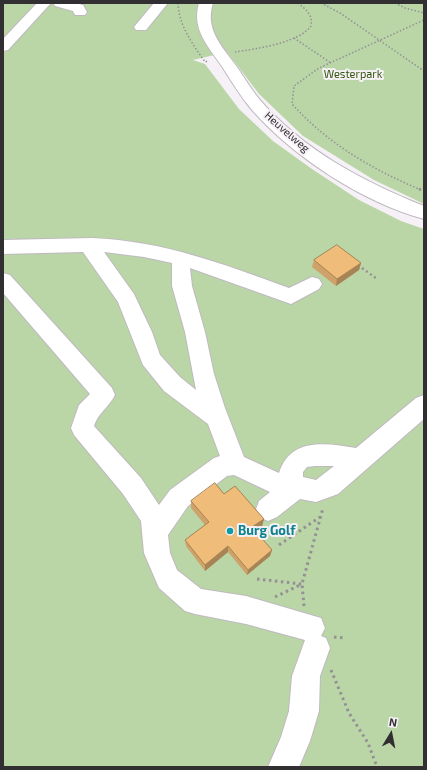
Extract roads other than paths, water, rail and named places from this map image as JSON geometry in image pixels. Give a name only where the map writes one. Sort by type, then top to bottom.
[{"type":"street","points":[[3,47],[44,3]]},
{"type":"street","points":[[60,3],[77,7]]},
{"type":"street","points":[[141,26],[161,3]]},
{"type":"street","name":"Heuvelweg","points":[[206,3],[203,10],[202,23],[210,38],[216,58],[258,107],[286,134],[322,161],[356,183],[396,202],[424,213]]},
{"type":"street","points":[[89,246],[127,300],[142,332],[151,359],[172,384],[216,417]]},
{"type":"street","points":[[3,247],[121,247],[182,258],[291,296],[312,284]]},
{"type":"street","points":[[182,258],[180,268],[184,296],[195,332],[204,376],[216,417],[235,464]]},
{"type":"street","points":[[3,280],[104,395],[87,412],[82,428],[132,486],[153,518],[158,553],[168,579],[195,601],[246,610],[314,638],[306,676],[304,711],[295,741],[283,767]]},
{"type":"street","points":[[155,532],[179,498],[222,466],[235,464],[275,482],[316,491],[329,486],[424,405]]},
{"type":"street","points":[[296,487],[290,477],[294,464],[304,456],[328,455],[361,460]]},
{"type":"street","points":[[268,509],[296,487]]},
{"type":"place","name":"Burg Golf","points":[[230,531]]},
{"type":"park label","name":"Westerpark","points":[[353,74]]}]
